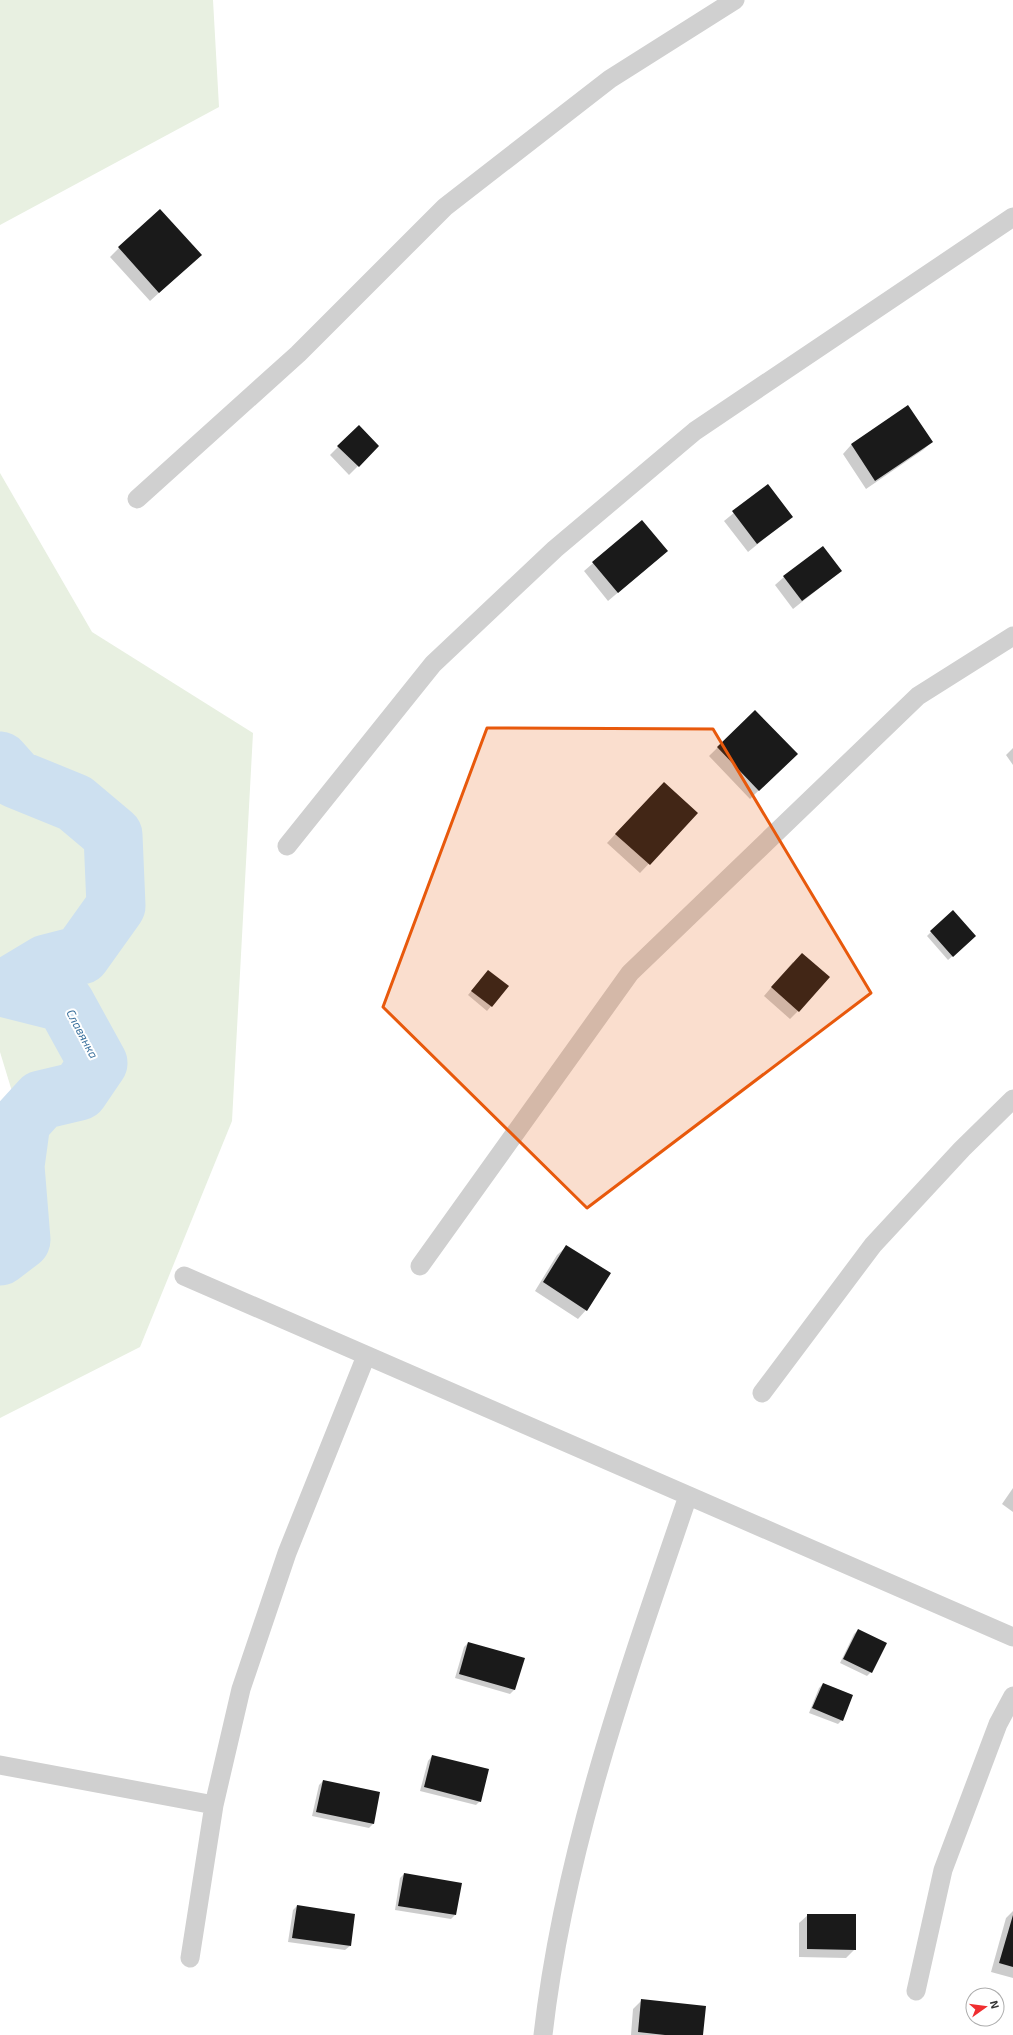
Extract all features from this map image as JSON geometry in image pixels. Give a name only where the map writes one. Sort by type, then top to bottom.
[{"type":"lane","points":[[137,499],[298,354],[445,206],[610,79],[735,0]]},
{"type":"lane","points":[[287,846],[433,664],[555,549],[695,431],[1013,217]]},
{"type":"lane","points":[[420,1266],[630,973],[918,696],[1013,636]]},
{"type":"lane","points":[[762,1393],[873,1245],[962,1149],[1013,1099]]},
{"type":"lane","points":[[184,1276],[1013,1637]]},
{"type":"lane","points":[[190,1958],[214,1805],[241,1689],[287,1553],[366,1356]]},
{"type":"lane","points":[[543,2035],[547,1998],[576,1852],[624,1683],[688,1496]]},
{"type":"lane","points":[[916,1991],[943,1870],[998,1724],[1013,1696]]},
{"type":"lane","points":[[0,1765],[214,1805]]},
{"type":"highlighted area","points":[[487,728],[713,729],[871,993],[587,1208],[383,1007]]},
{"type":"green space","points":[[0,0],[213,0],[219,107],[0,225]]},
{"type":"green space","points":[[0,473],[92,632],[253,733],[232,1121],[140,1347],[0,1418],[0,1138],[21,1121],[0,1052]]},
{"type":"building","points":[[160,209],[202,255],[159,293],[118,247]]},
{"type":"building","points":[[908,405],[933,442],[875,481],[851,444]]},
{"type":"building","points":[[359,425],[379,446],[359,467],[337,446]]},
{"type":"building","points":[[768,484],[793,517],[757,544],[732,511]]},
{"type":"building","points":[[642,520],[668,551],[618,593],[592,562]]},
{"type":"building","points":[[823,546],[842,571],[802,601],[783,576]]},
{"type":"building","points":[[755,710],[798,754],[759,791],[717,747]]},
{"type":"building","points":[[664,782],[698,813],[650,865],[615,834]]},
{"type":"building","points":[[953,910],[976,936],[953,957],[930,931]]},
{"type":"building","points":[[802,953],[830,977],[799,1012],[771,987]]},
{"type":"building","points":[[488,970],[509,986],[492,1007],[471,991]]},
{"type":"building","points":[[566,1245],[611,1273],[587,1311],[543,1282]]},
{"type":"building","points":[[858,1629],[887,1643],[872,1673],[843,1659]]},
{"type":"building","points":[[468,1642],[525,1658],[515,1690],[459,1674]]},
{"type":"building","points":[[823,1683],[853,1695],[843,1721],[812,1708]]},
{"type":"building","points":[[432,1755],[489,1769],[481,1802],[424,1787]]},
{"type":"building","points":[[323,1780],[380,1792],[374,1824],[316,1812]]},
{"type":"building","points":[[404,1873],[462,1883],[456,1915],[398,1906]]},
{"type":"building","points":[[297,1905],[355,1914],[351,1946],[292,1938]]},
{"type":"building","points":[[807,1914],[856,1914],[856,1950],[807,1949]]},
{"type":"building","points":[[1013,1915],[1013,1967],[999,1963]]},
{"type":"building","points":[[641,1999],[706,2006],[703,2035],[665,2035],[638,2032]]},
{"type":"waterway","name":"Славянка","points":[[0,761],[16,779],[75,803],[113,835],[116,906],[81,955],[46,964],[6,988],[65,1003],[98,1063],[79,1091],[41,1100],[21,1122],[15,1166],[21,1240],[0,1256]]}]
